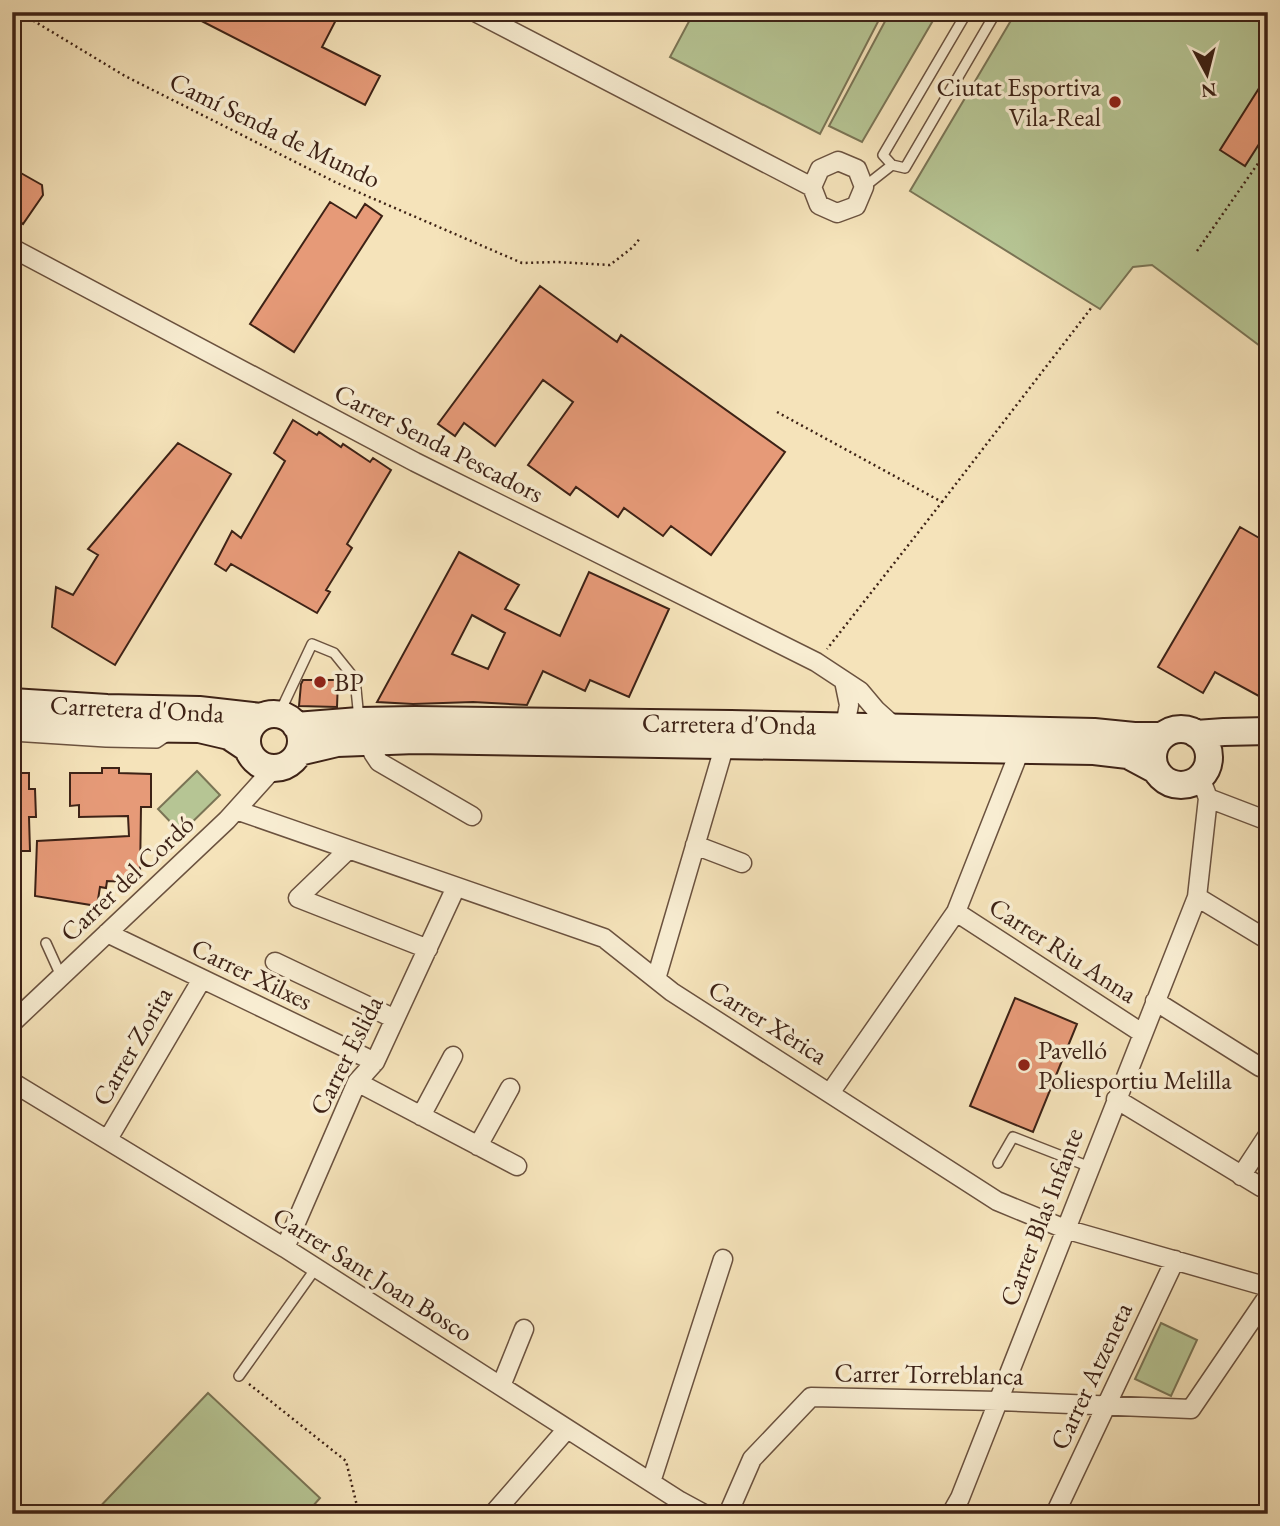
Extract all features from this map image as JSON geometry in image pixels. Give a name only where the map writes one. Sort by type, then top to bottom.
[{"type":"main road","name":"Carretera d'Onda","points":[[12,702],[199,710],[284,727],[365,731],[725,744],[1094,751],[1128,755],[1156,770]]},
{"type":"main road","name":"Carretera d'Onda","points":[[365,731],[429,720],[896,727],[1162,736]]},
{"type":"main road","name":"Carretera d'Onda","points":[[12,722],[106,728],[199,729],[229,736],[247,748]]},
{"type":"main road","points":[[254,722],[284,727],[295,759],[281,768],[273,769],[257,763],[251,757],[246,739],[254,722]]},
{"type":"main road","points":[[1203,766],[1189,730],[1172,730],[1162,736],[1153,752],[1153,762],[1161,777],[1177,785],[1185,785],[1194,782],[1224,732],[1268,732]]},
{"type":"main road","points":[[1203,766],[1235,748],[1268,748]]},
{"type":"street","points":[[475,12],[812,187],[819,205],[837,213],[856,206],[864,187],[856,169],[838,161],[820,169],[812,187]]},
{"type":"street","name":"Carrer Senda Pescadors","points":[[12,248],[415,463],[816,662],[860,691],[876,710],[896,727]]},
{"type":"street","points":[[844,681],[849,705],[845,726]]},
{"type":"street","points":[[365,731],[379,762],[472,816]]},
{"type":"street","points":[[656,979],[725,744]]},
{"type":"street","points":[[830,1093],[956,912],[1020,750]]},
{"type":"street","points":[[1203,766],[1268,821]]},
{"type":"street","name":"Carrer Blas Infante","points":[[951,1514],[960,1498],[1197,897],[1203,766]]},
{"type":"street","name":"Carrer del Cordó","points":[[12,1023],[236,810],[273,769]]},
{"type":"street","name":"Carrer Xèrica","points":[[236,810],[604,938],[672,992],[997,1201],[1065,1229],[1268,1287]]},
{"type":"street","points":[[695,845],[742,863]]},
{"type":"street","points":[[348,850],[298,898],[428,949]]},
{"type":"street","name":"Carrer Eslida","points":[[285,1248],[357,1082],[375,1062],[456,887]]},
{"type":"street","points":[[1197,897],[1268,940]]},
{"type":"street","name":"Carrer Riu Anna","points":[[956,912],[1142,1033]]},
{"type":"street","name":"Carrer Xilxes","points":[[107,933],[375,1062]]},
{"type":"street","points":[[275,962],[396,1019]]},
{"type":"street","name":"Carrer Zorita","points":[[108,1139],[202,979]]},
{"type":"street","points":[[1155,1001],[1260,1067]]},
{"type":"street","points":[[421,1116],[453,1056]]},
{"type":"street","points":[[357,1082],[517,1166]]},
{"type":"street","name":"Carrer Sant Joan Bosco","points":[[12,1083],[285,1248],[704,1514]]},
{"type":"street","points":[[478,1146],[510,1088]]},
{"type":"street","points":[[1116,1099],[1261,1187]]},
{"type":"street","points":[[1241,1176],[1268,1135]]},
{"type":"street","points":[[651,1482],[723,1259]]},
{"type":"street","name":"Carrer Atzeneta","points":[[1055,1514],[1175,1260]]},
{"type":"street","name":"Carrer Torreblanca","points":[[728,1514],[752,1459],[811,1397],[1191,1409],[1268,1296]]},
{"type":"street","points":[[501,1386],[524,1329]]},
{"type":"street","points":[[493,1514],[567,1429]]},
{"type":"lane","points":[[967,12],[883,155],[892,165],[905,168],[996,12]]},
{"type":"lane","points":[[864,187],[892,165]]},
{"type":"lane","points":[[284,727],[312,644],[334,653],[355,679],[365,731]]},
{"type":"lane","points":[[12,736],[157,743],[176,729]]},
{"type":"lane","points":[[46,943],[61,976]]},
{"type":"lane","points":[[998,1163],[1013,1137],[1090,1167]]},
{"type":"lane","points":[[239,1376],[316,1268]]},
{"type":"path","name":"Camí Senda de Mundo","points":[[19,12],[125,75],[337,183],[522,264],[557,262],[610,265],[641,237]]},
{"type":"path","points":[[1197,251],[1268,149]]},
{"type":"path","points":[[816,662],[1092,307]]},
{"type":"path","points":[[777,412],[943,502]]},
{"type":"path","points":[[239,1376],[346,1461],[359,1514]]},
{"type":"green space","points":[[694,12],[883,12],[820,134],[670,57]]},
{"type":"green space","points":[[890,12],[938,12],[862,142],[829,126]]},
{"type":"green space","name":"Ciutat Esportiva Vila-Real","points":[[1016,12],[1268,12],[1268,352],[1152,265],[1133,267],[1100,309],[910,191]]},
{"type":"green space","points":[[197,771],[220,795],[181,833],[158,809]]},
{"type":"green space","points":[[1161,1323],[1197,1340],[1171,1396],[1135,1379]]},
{"type":"green space","points":[[208,1393],[320,1498],[306,1514],[93,1514]]},
{"type":"building","points":[[184,12],[309,12],[317,16],[319,12],[325,12],[337,18],[322,47],[380,76],[365,105]]},
{"type":"building","points":[[1268,74],[1268,130],[1245,166],[1220,150]]},
{"type":"building","points":[[12,168],[42,185],[43,195],[23,224],[12,216]]},
{"type":"building","points":[[330,202],[356,218],[365,204],[382,216],[294,352],[250,324]]},
{"type":"building","points":[[540,286],[617,342],[621,335],[785,452],[711,555],[671,526],[663,536],[624,508],[618,517],[576,487],[570,495],[528,465],[573,402],[543,380],[495,446],[464,423],[455,436],[438,424]]},
{"type":"building","points":[[293,420],[317,435],[319,432],[341,447],[343,444],[370,462],[373,458],[391,470],[347,544],[352,548],[326,590],[330,592],[317,613],[231,564],[226,571],[215,564],[232,531],[241,538],[285,461],[274,453]]},
{"type":"building","points":[[178,443],[231,474],[115,665],[52,627],[56,587],[73,595],[98,555],[88,549]]},
{"type":"building","points":[[1240,527],[1268,543],[1268,701],[1215,672],[1203,693],[1158,667]]},
{"type":"building","points":[[459,552],[519,585],[505,609],[560,636],[589,572],[669,609],[629,697],[590,680],[585,691],[543,671],[527,705],[377,702]],"holes":[[[472,615],[505,633],[488,669],[452,654]]]},
{"type":"building","points":[[303,680],[338,680],[337,707],[299,706]]},
{"type":"building","points":[[102,768],[119,768],[119,773],[151,774],[151,807],[141,807],[140,876],[126,875],[126,882],[107,881],[106,888],[100,887],[97,906],[35,896],[37,841],[129,836],[128,816],[79,817],[79,805],[70,806],[70,773],[102,773]]},
{"type":"building","points":[[12,773],[29,773],[29,789],[35,789],[36,817],[29,817],[30,851],[12,851]]},
{"type":"building","name":"Pavelló Poliesportiu Melilla","points":[[1015,998],[1077,1024],[1033,1132],[970,1106]]},
{"type":"place","name":"Ciutat Esportiva Vila-Real","points":[[1115,102]]},
{"type":"place","name":"BP","points":[[320,682]]},
{"type":"place","name":"Pavelló Poliesportiu Melilla","points":[[1024,1065]]}]
